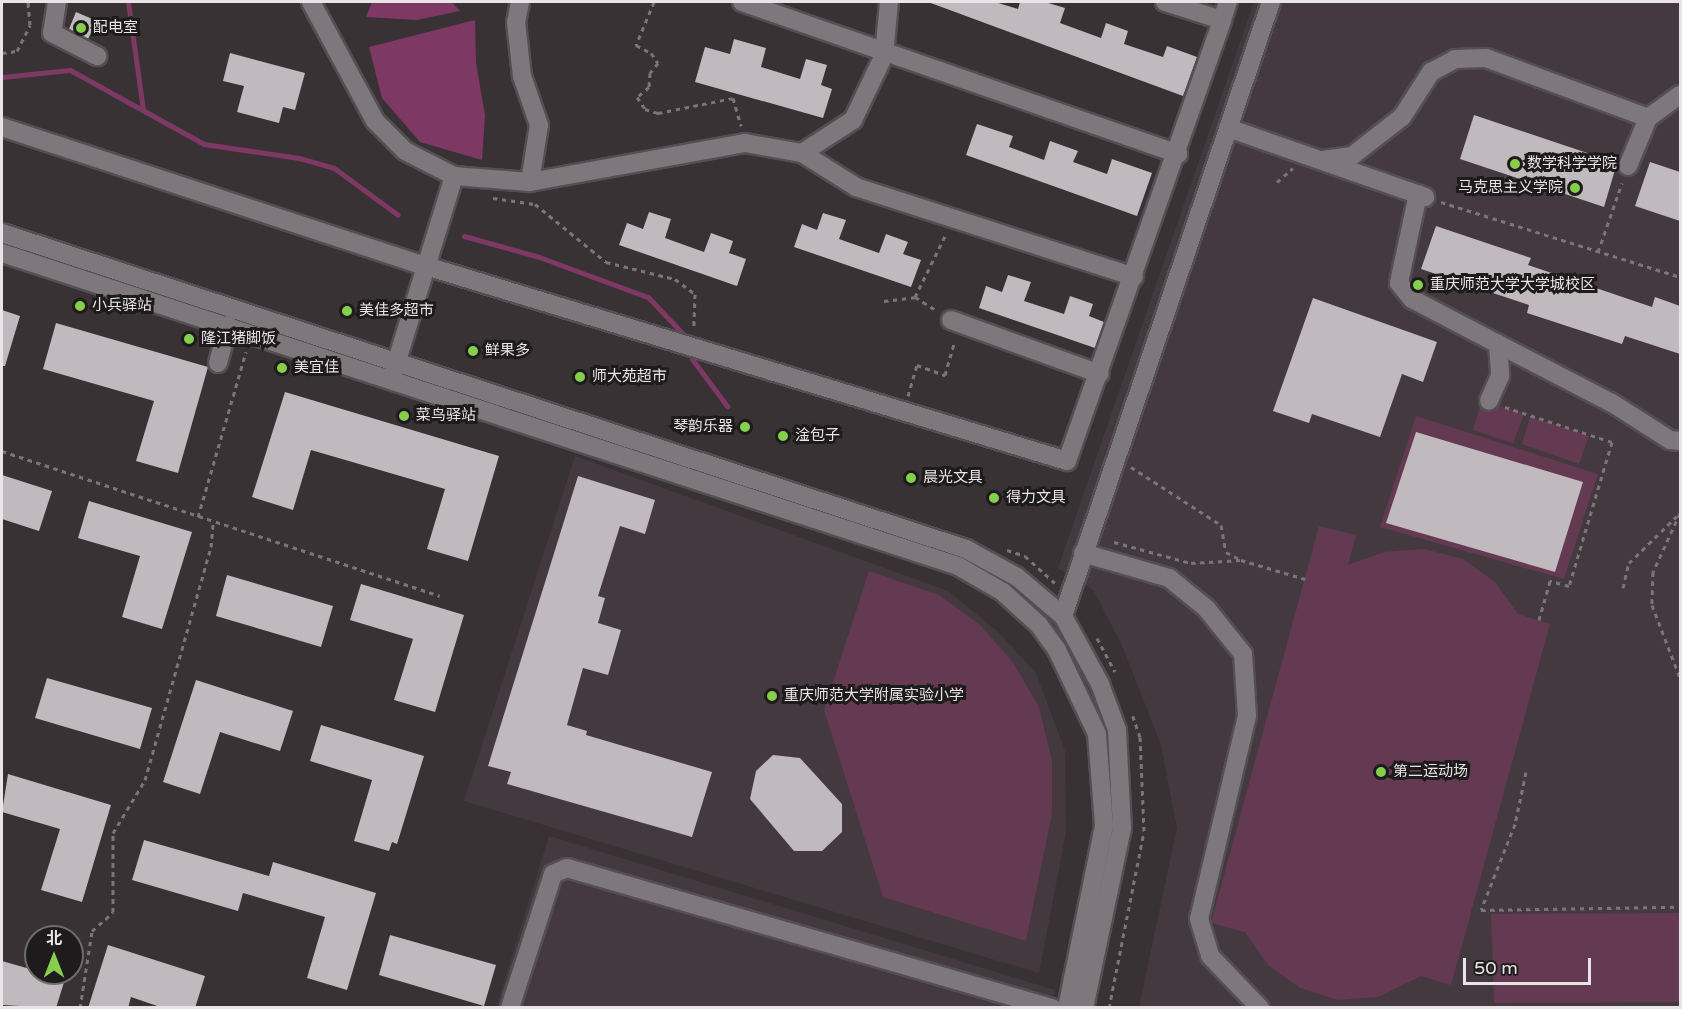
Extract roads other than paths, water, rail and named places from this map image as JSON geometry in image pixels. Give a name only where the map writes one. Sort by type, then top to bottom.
[{"type":"street","points":[[57,2],[52,33],[97,56]]},
{"type":"street","points":[[311,2],[375,121],[405,152],[454,176],[530,182],[745,143],[802,153],[856,187],[1134,277]]},
{"type":"street","points":[[520,2],[516,22],[522,76],[539,124],[530,182]]},
{"type":"street","points":[[742,2],[884,55],[1178,154]]},
{"type":"street","points":[[802,153],[853,120],[884,55],[889,2]]},
{"type":"street","points":[[1166,2],[1222,20]]},
{"type":"street","points":[[2,127],[426,266],[1067,461],[1178,154],[1228,2]]},
{"type":"street","points":[[1063,616],[1271,2]]},
{"type":"street","points":[[1323,160],[1352,156],[1402,117],[1431,72],[1455,59],[1486,58],[1648,118]]},
{"type":"street","points":[[1628,166],[1648,118],[1680,95]]},
{"type":"street","points":[[1228,128],[1421,195],[1400,283],[1412,300],[1612,403],[1670,440],[1680,441]]},
{"type":"street","points":[[392,377],[454,176]]},
{"type":"street","points":[[2,233],[397,359],[966,549],[1017,577],[1063,616],[1100,684],[1118,730],[1123,778],[1122,828],[1084,1008]]},
{"type":"street","points":[[2,253],[392,377],[958,566],[1003,592],[1039,625],[1084,701],[1097,734],[1104,777],[1104,826],[1066,1008]]},
{"type":"street","points":[[956,322],[1100,374]]},
{"type":"street","points":[[218,363],[228,325]]},
{"type":"street","points":[[1489,401],[1500,376],[1498,344]]},
{"type":"street","points":[[1083,553],[1169,578],[1206,608],[1243,654],[1247,716],[1199,919],[1210,956],[1260,1008]]},
{"type":"street","points":[[510,1008],[553,874],[567,868],[1052,1008]]},
{"type":"waterway","points":[[128,2],[143,110]]},
{"type":"waterway","points":[[2,77],[70,70],[204,144],[299,158],[334,168],[398,215]]},
{"type":"waterway","points":[[464,236],[539,257],[648,297],[684,335]]},
{"type":"waterway","points":[[692,359],[727,406]]},
{"type":"place","name":"配电室","points":[[81,28]]},
{"type":"place","name":"数学科学学院","points":[[1515,164]]},
{"type":"place","name":"马克思主义学院","points":[[1575,188]]},
{"type":"place","name":"重庆师范大学大学城校区","points":[[1418,285]]},
{"type":"place","name":"小兵驿站","points":[[80,306]]},
{"type":"place","name":"美佳多超市","points":[[347,311]]},
{"type":"place","name":"隆江猪脚饭","points":[[189,339]]},
{"type":"place","name":"鲜果多","points":[[473,351]]},
{"type":"place","name":"美宜佳","points":[[282,368]]},
{"type":"place","name":"师大苑超市","points":[[580,377]]},
{"type":"place","name":"菜鸟驿站","points":[[404,416]]},
{"type":"place","name":"琴韵乐器","points":[[745,427]]},
{"type":"place","name":"淦包子","points":[[783,436]]},
{"type":"place","name":"晨光文具","points":[[911,478]]},
{"type":"place","name":"得力文具","points":[[994,498]]},
{"type":"place","name":"重庆师范大学附属实验小学","points":[[772,696]]},
{"type":"place","name":"第二运动场","points":[[1381,772]]}]
